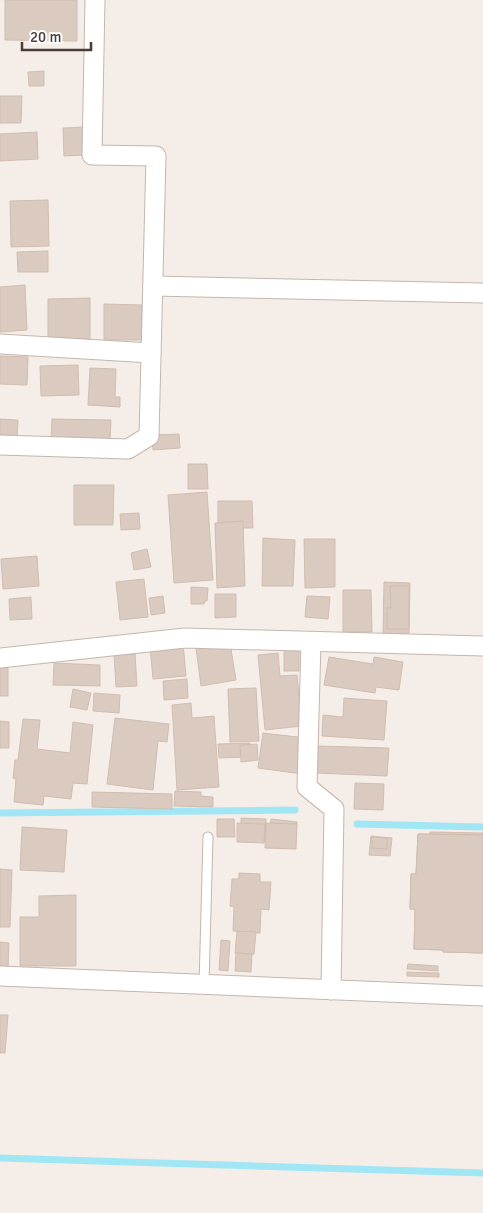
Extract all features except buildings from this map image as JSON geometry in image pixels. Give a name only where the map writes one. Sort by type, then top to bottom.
[{"type":"street","points":[[0,445],[128,449],[149,436],[156,156],[92,155],[95,0]]},
{"type":"street","points":[[152,286],[483,293]]},
{"type":"street","points":[[0,344],[151,353]]},
{"type":"street","points":[[0,658],[185,638],[483,646]]},
{"type":"street","points":[[311,642],[307,787],[334,809],[331,990]]},
{"type":"street","points":[[0,976],[483,996]]},
{"type":"lane","points":[[204,985],[208,838]]},
{"type":"waterway","points":[[0,813],[295,810]]},
{"type":"waterway","points":[[357,824],[483,827]]},
{"type":"waterway","points":[[0,1158],[483,1173]]}]
